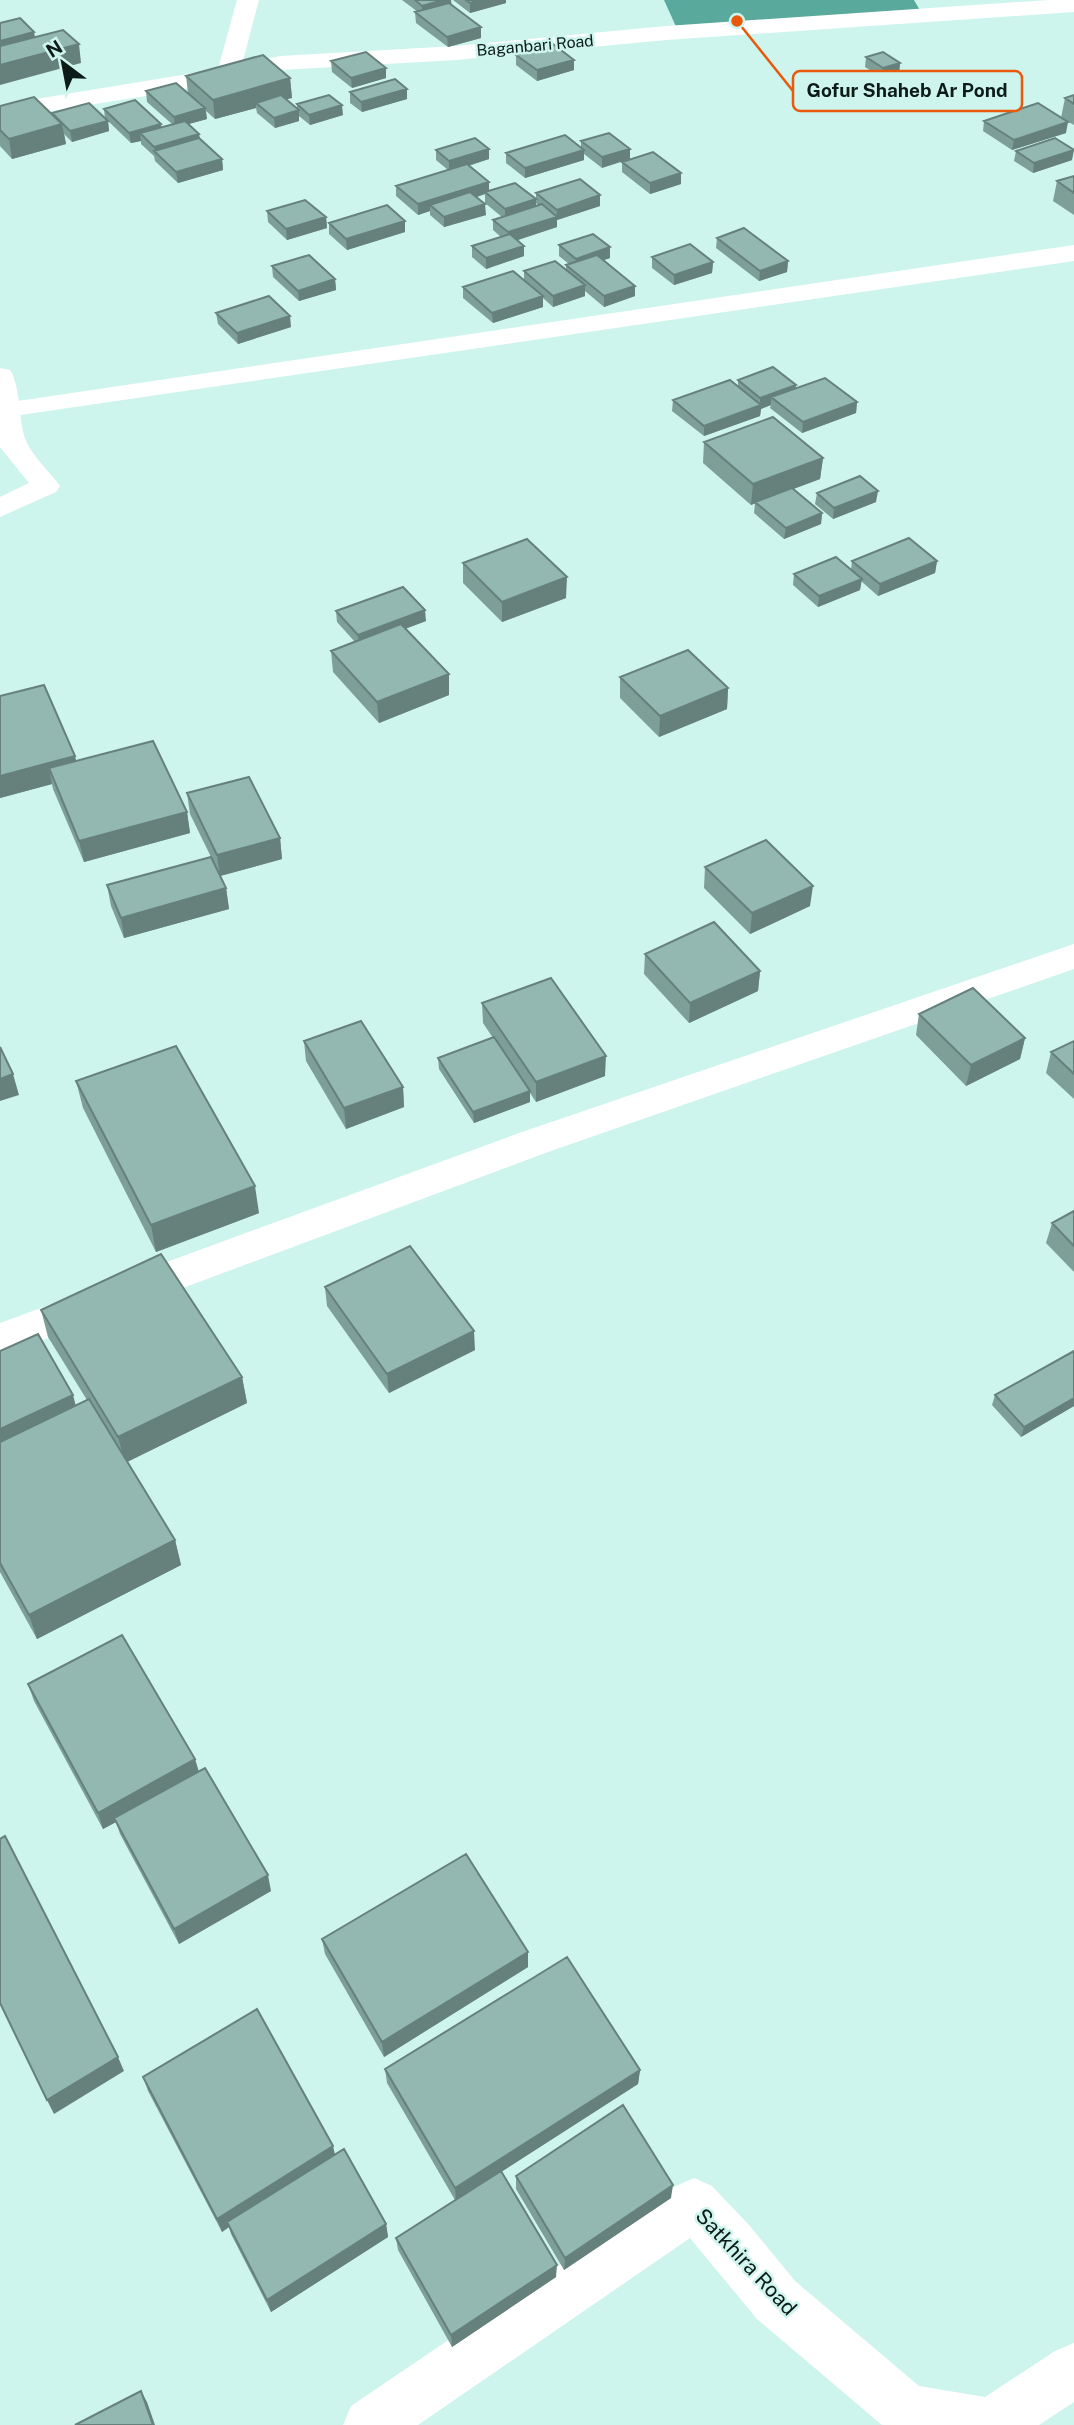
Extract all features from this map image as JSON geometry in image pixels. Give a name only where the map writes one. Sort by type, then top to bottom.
[{"type":"street","points":[[228,74],[248,0]]},
{"type":"street","name":"Baganbari Road","points":[[0,112],[280,63],[456,53],[666,33],[1074,5]]},
{"type":"street","points":[[4,411],[1074,253]]},
{"type":"street","points":[[0,376],[4,411],[13,445],[46,486],[0,508]]},
{"type":"street","points":[[0,1340],[758,1063],[1074,956]]},
{"type":"street","name":"Satkhira Road","points":[[370,2425],[694,2204],[731,2243],[776,2300],[907,2412],[989,2425],[1074,2370]]},
{"type":"shaded area","points":[[664,0],[914,0],[921,12],[678,31]]},
{"type":"building","points":[[415,0],[443,0],[422,6]]},
{"type":"building","points":[[449,3],[481,27],[447,37],[415,12]]},
{"type":"building","points":[[20,18],[34,32],[0,41],[0,23]]},
{"type":"building","points":[[63,30],[79,44],[0,65],[0,46]]},
{"type":"building","points":[[553,44],[574,60],[537,70],[516,55]]},
{"type":"building","points":[[366,52],[386,68],[351,78],[331,61]]},
{"type":"building","points":[[883,52],[900,63],[883,68],[866,57]]},
{"type":"building","points":[[263,55],[290,78],[213,100],[186,76]]},
{"type":"building","points":[[395,79],[407,89],[361,102],[350,92]]},
{"type":"building","points":[[176,83],[205,108],[174,117],[146,91]]},
{"type":"building","points":[[281,95],[299,110],[274,118],[256,103]]},
{"type":"building","points":[[329,95],[342,105],[309,115],[297,104]]},
{"type":"building","points":[[1074,95],[1074,104],[1065,98]]},
{"type":"building","points":[[34,97],[62,124],[9,139],[0,130],[0,106]]},
{"type":"building","points":[[135,100],[161,124],[129,133],[104,109]]},
{"type":"building","points":[[89,103],[108,121],[70,131],[52,113]]},
{"type":"building","points":[[1038,103],[1068,122],[1014,140],[984,121]]},
{"type":"building","points":[[185,121],[199,134],[154,147],[140,133]]},
{"type":"building","points":[[609,133],[630,149],[602,157],[581,141]]},
{"type":"building","points":[[565,135],[584,150],[525,168],[506,153]]},
{"type":"building","points":[[199,138],[222,159],[176,172],[154,151]]},
{"type":"building","points":[[475,138],[489,149],[449,161],[436,150]]},
{"type":"building","points":[[1055,138],[1074,150],[1034,163],[1016,151]]},
{"type":"building","points":[[653,152],[681,173],[650,183],[622,162]]},
{"type":"building","points":[[467,164],[489,182],[418,204],[396,186]]},
{"type":"building","points":[[1074,176],[1074,193],[1057,181]]},
{"type":"building","points":[[580,179],[600,195],[557,210],[536,193]]},
{"type":"building","points":[[515,183],[536,199],[505,209],[485,192]]},
{"type":"building","points":[[470,192],[485,204],[444,217],[430,205]]},
{"type":"building","points":[[305,200],[326,217],[286,229],[267,211]]},
{"type":"building","points":[[542,204],[557,217],[508,232],[493,220]]},
{"type":"building","points":[[387,205],[405,221],[346,239],[329,223]]},
{"type":"building","points":[[744,228],[788,261],[760,271],[717,238]]},
{"type":"building","points":[[510,234],[524,246],[486,258],[472,246]]},
{"type":"building","points":[[593,234],[610,247],[576,259],[559,245]]},
{"type":"building","points":[[690,244],[713,262],[674,275],[652,257]]},
{"type":"building","points":[[309,255],[335,279],[298,291],[272,266]]},
{"type":"building","points":[[597,255],[635,286],[604,296],[566,265]]},
{"type":"building","points":[[555,261],[585,285],[553,296],[524,271]]},
{"type":"building","points":[[513,271],[543,296],[492,313],[463,287]]},
{"type":"building","points":[[269,296],[290,316],[237,333],[216,313]]},
{"type":"building","points":[[773,367],[796,385],[760,398],[738,380]]},
{"type":"building","points":[[825,378],[857,402],[803,422],[771,397]]},
{"type":"building","points":[[730,380],[761,405],[704,426],[673,400]]},
{"type":"building","points":[[773,417],[823,458],[753,484],[704,442]]},
{"type":"building","points":[[860,476],[878,491],[834,508],[817,493]]},
{"type":"building","points":[[792,488],[822,513],[786,528],[755,502]]},
{"type":"building","points":[[909,538],[937,561],[880,584],[852,561]]},
{"type":"building","points":[[527,539],[567,577],[502,602],[463,563]]},
{"type":"building","points":[[836,557],[862,579],[819,596],[794,574]]},
{"type":"building","points":[[403,587],[425,610],[358,635],[336,611]]},
{"type":"building","points":[[401,624],[449,674],[377,702],[331,651]]},
{"type":"building","points":[[688,650],[728,688],[660,716],[620,677]]},
{"type":"building","points":[[44,685],[75,756],[0,776],[0,696]]},
{"type":"building","points":[[153,741],[187,812],[79,841],[49,768]]},
{"type":"building","points":[[249,777],[280,838],[217,855],[187,793]]},
{"type":"building","points":[[766,840],[813,886],[752,913],[705,867]]},
{"type":"building","points":[[211,857],[226,888],[121,918],[107,885]]},
{"type":"building","points":[[714,922],[760,971],[690,1003],[645,954]]},
{"type":"building","points":[[551,978],[606,1056],[536,1082],[482,1003]]},
{"type":"building","points":[[973,988],[1025,1038],[971,1065],[919,1014]]},
{"type":"building","points":[[361,1021],[403,1087],[344,1108],[304,1041]]},
{"type":"building","points":[[494,1037],[530,1091],[473,1112],[438,1058]]},
{"type":"building","points":[[1074,1041],[1074,1074],[1051,1052]]},
{"type":"building","points":[[176,1046],[255,1186],[151,1225],[76,1081]]},
{"type":"building","points":[[0,1047],[13,1074],[0,1079]]},
{"type":"building","points":[[1074,1211],[1074,1246],[1052,1223]]},
{"type":"building","points":[[410,1246],[474,1331],[387,1374],[325,1287]]},
{"type":"building","points":[[161,1254],[242,1377],[118,1437],[41,1310]]},
{"type":"building","points":[[38,1334],[73,1395],[0,1429],[0,1351]]},
{"type":"building","points":[[1074,1351],[1074,1398],[1024,1427],[995,1395]]},
{"type":"building","points":[[89,1399],[175,1540],[29,1615],[0,1563],[0,1442]]},
{"type":"building","points":[[122,1635],[195,1759],[98,1813],[28,1684]]},
{"type":"building","points":[[205,1768],[268,1875],[174,1929],[114,1818]]},
{"type":"building","points":[[5,1836],[118,2057],[47,2100],[0,2003],[0,1839]]},
{"type":"building","points":[[466,1854],[528,1952],[382,2042],[322,1939]]},
{"type":"building","points":[[567,1957],[640,2070],[455,2188],[385,2069]]},
{"type":"building","points":[[257,2009],[333,2146],[217,2219],[143,2077]]},
{"type":"building","points":[[623,2105],[673,2185],[565,2258],[516,2176]]},
{"type":"building","points":[[344,2149],[386,2224],[267,2300],[227,2222]]},
{"type":"building","points":[[501,2171],[557,2265],[451,2335],[396,2238]]},
{"type":"building","points":[[141,2391],[153,2425],[75,2425]]},
{"type":"place","name":"Gofur Shaheb Ar Pond","points":[[737,21]]}]
